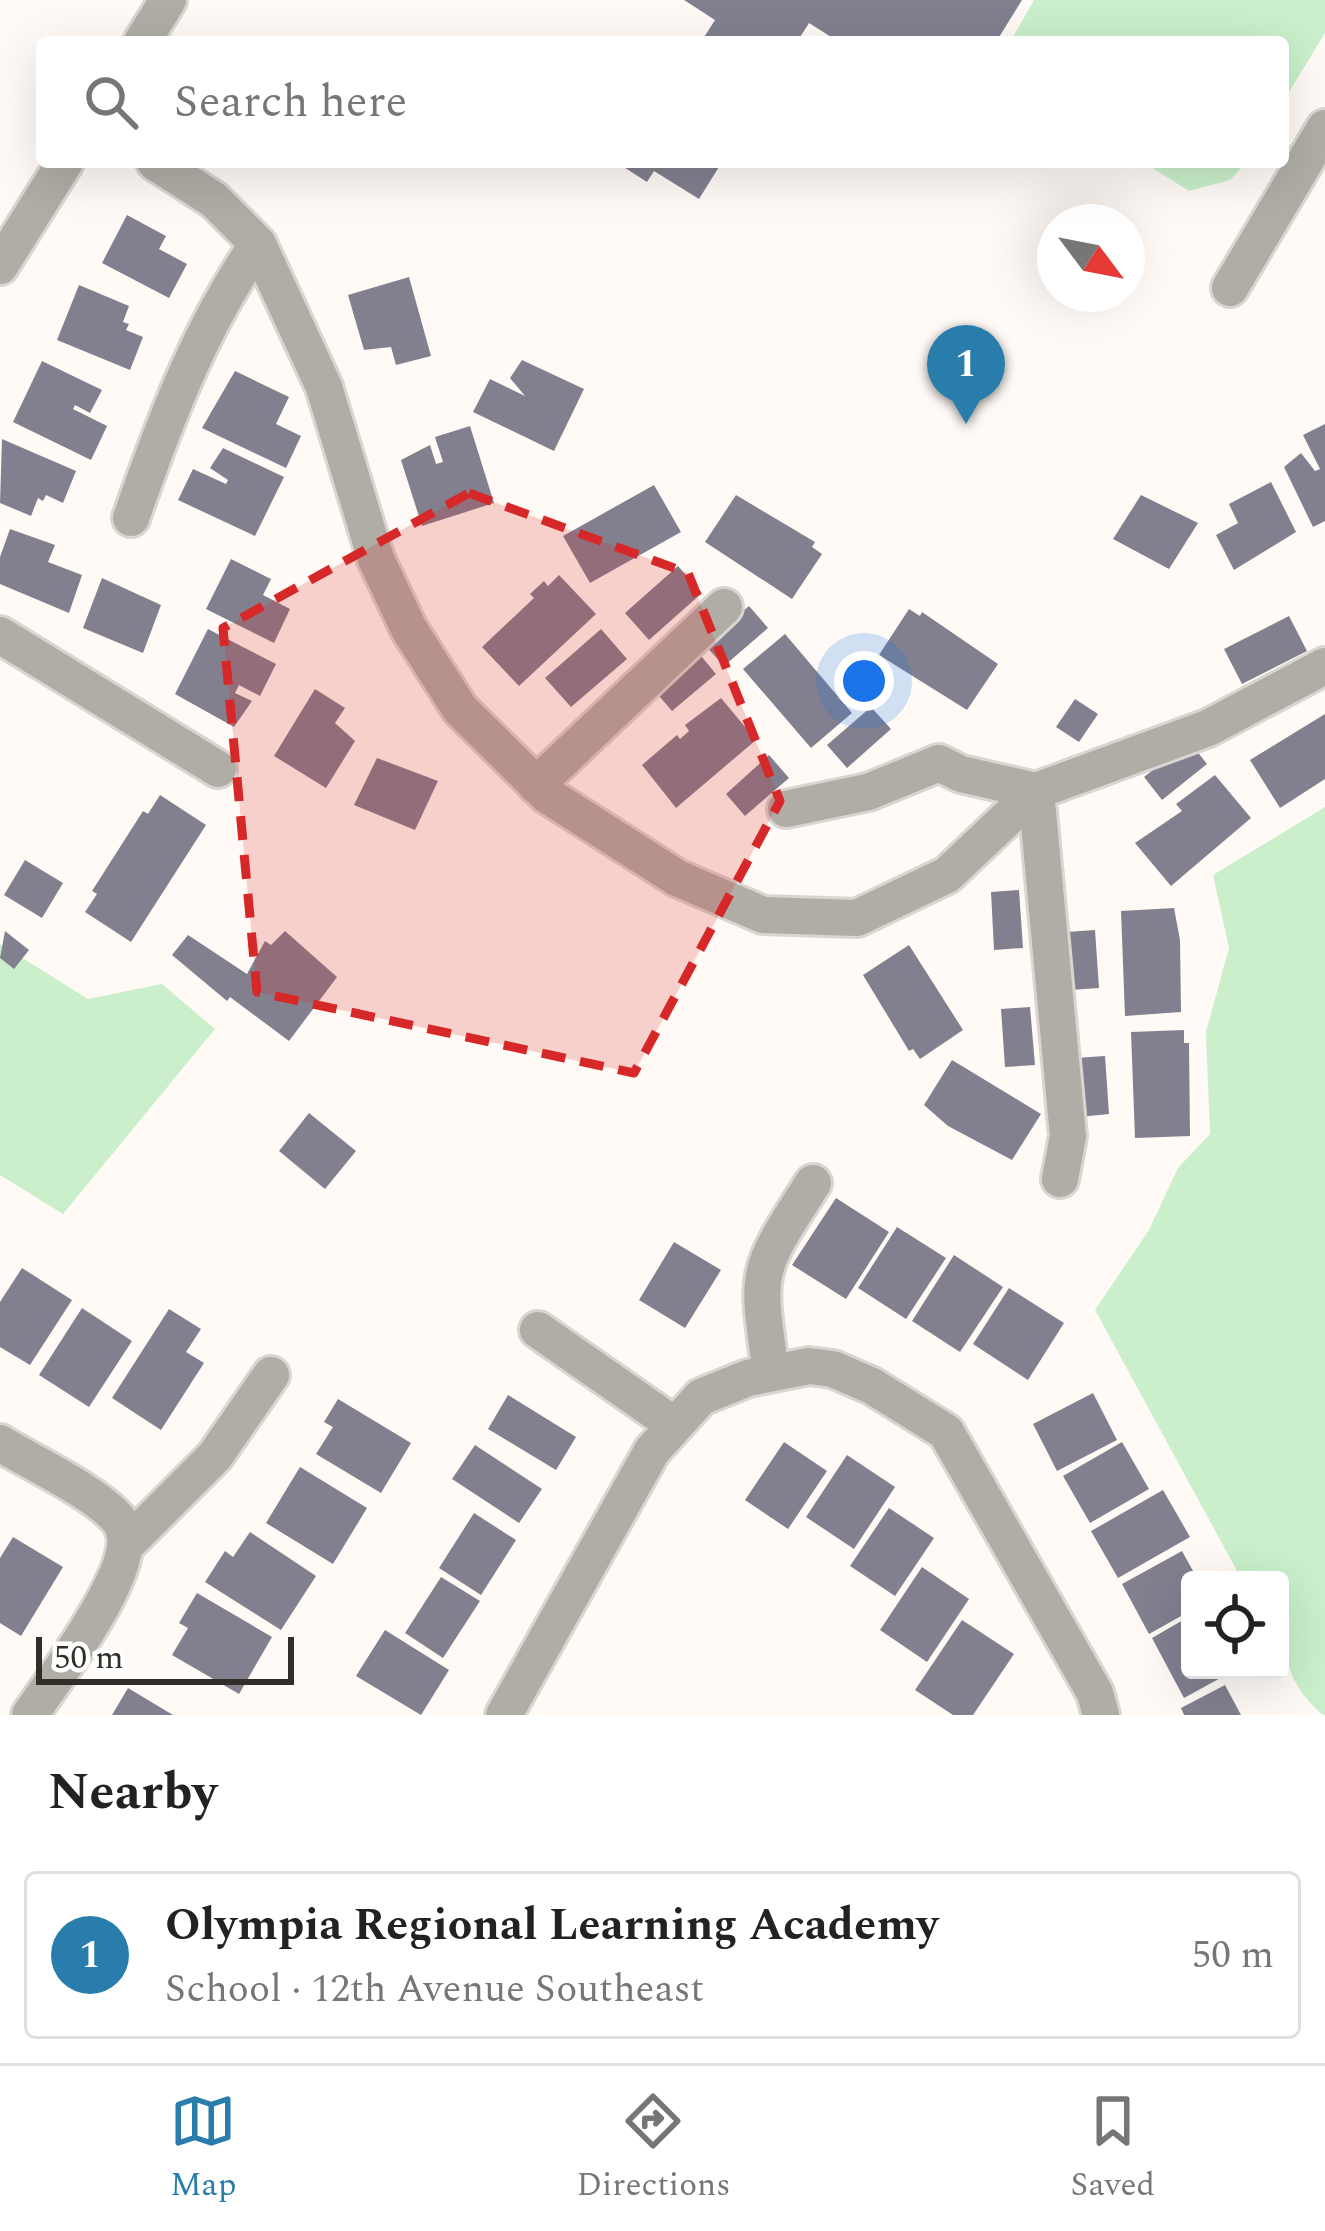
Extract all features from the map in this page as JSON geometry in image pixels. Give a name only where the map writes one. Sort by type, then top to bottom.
[{"type":"street","points":[[146,36],[168,0]]},
{"type":"street","points":[[1230,288],[1325,128]]},
{"type":"street","points":[[0,266],[61,168]]},
{"type":"street","points":[[164,168],[214,200],[258,244],[324,388],[376,559],[409,628],[460,709],[536,784],[677,878],[764,915],[857,918],[947,875],[1036,790],[1208,728],[1325,666]]},
{"type":"street","points":[[131,518],[166,416],[214,308],[258,244]]},
{"type":"street","points":[[536,784],[724,607]]},
{"type":"street","points":[[0,635],[218,769]]},
{"type":"street","points":[[786,809],[868,792],[939,764],[961,774],[1036,790]]},
{"type":"street","points":[[1036,790],[1069,1136],[1060,1179]]},
{"type":"street","points":[[771,1373],[758,1285],[766,1257],[812,1183]]},
{"type":"street","points":[[538,1330],[673,1424]]},
{"type":"street","points":[[504,1715],[652,1451],[673,1424],[701,1397],[771,1373],[833,1369],[872,1385],[946,1432],[1095,1694],[1101,1715]]},
{"type":"street","points":[[30,1715],[117,1580],[127,1544],[214,1456],[271,1375]]},
{"type":"street","points":[[0,1443],[117,1517],[127,1544]]},
{"type":"highlighted area","points":[[469,493],[688,573],[780,801],[634,1073],[257,992],[223,628]]},
{"type":"green space","points":[[1034,0],[1325,0],[1325,33],[1289,92],[1289,36],[1013,36]]},
{"type":"green space","points":[[1153,168],[1241,168],[1230,180],[1189,191]]},
{"type":"green space","points":[[1325,807],[1325,1715],[1309,1701],[1289,1667],[1289,1571],[1237,1571],[1095,1310],[1149,1230],[1178,1168],[1210,1134],[1206,1032],[1229,948],[1213,875]]},
{"type":"green space","points":[[0,944],[88,999],[162,984],[215,1029],[63,1214],[0,1175]]},
{"type":"building","points":[[684,0],[1022,0],[1000,36],[830,36],[809,23],[801,36],[705,36],[715,20]]},
{"type":"building","points":[[625,168],[718,168],[699,199],[654,171],[647,182]]},
{"type":"building","points":[[127,215],[166,236],[159,249],[187,264],[169,298],[102,263]]},
{"type":"building","points":[[409,277],[431,356],[396,365],[391,347],[364,350],[348,295]]},
{"type":"building","points":[[79,285],[129,306],[123,322],[129,324],[126,330],[143,337],[130,370],[57,340]]},
{"type":"building","points":[[522,360],[584,389],[554,451],[473,412],[490,379],[525,396],[510,378]]},
{"type":"building","points":[[42,361],[102,390],[90,413],[75,405],[73,409],[107,426],[91,460],[13,422]]},
{"type":"building","points":[[235,371],[289,397],[276,424],[301,436],[286,468],[202,428]]},
{"type":"building","points":[[1325,424],[1325,521],[1313,527],[1284,467],[1301,453],[1315,471],[1320,469],[1303,435]]},
{"type":"building","points":[[470,426],[494,503],[422,526],[401,460],[430,445],[436,464],[443,462],[435,437]]},
{"type":"building","points":[[2,439],[76,471],[63,503],[46,495],[43,501],[38,498],[31,516],[0,503]]},
{"type":"building","points":[[223,448],[284,477],[255,536],[178,500],[193,469],[226,484],[228,480],[210,468]]},
{"type":"building","points":[[1271,482],[1296,532],[1234,570],[1216,535],[1238,523],[1229,504]]},
{"type":"building","points":[[654,485],[681,532],[590,583],[563,536]]},
{"type":"building","points":[[736,495],[815,542],[812,547],[822,554],[792,599],[705,542]]},
{"type":"building","points":[[1141,495],[1198,523],[1169,569],[1113,539]]},
{"type":"building","points":[[10,529],[55,545],[48,562],[82,575],[69,613],[0,584],[0,557]]},
{"type":"building","points":[[231,559],[271,579],[263,595],[290,609],[274,643],[206,609]]},
{"type":"building","points":[[678,566],[702,593],[649,640],[625,613]]},
{"type":"building","points":[[559,575],[596,614],[519,686],[482,647],[534,598],[530,594]]},
{"type":"building","points":[[102,578],[161,605],[143,653],[83,628]]},
{"type":"building","points":[[749,606],[768,628],[724,666],[704,644]]},
{"type":"building","points":[[909,609],[920,616],[922,612],[998,664],[967,710],[879,655]]},
{"type":"building","points":[[1289,616],[1307,651],[1242,684],[1224,649]]},
{"type":"building","points":[[208,629],[276,664],[260,696],[239,685],[235,693],[252,701],[234,727],[175,694]]},
{"type":"building","points":[[601,629],[627,659],[571,707],[545,678]]},
{"type":"building","points":[[785,634],[852,713],[811,748],[743,669]]},
{"type":"building","points":[[697,651],[716,674],[672,711],[653,689]]},
{"type":"building","points":[[315,689],[345,708],[335,723],[355,741],[326,788],[274,756]]},
{"type":"building","points":[[721,698],[756,740],[676,808],[642,765],[677,735],[680,739],[689,731],[685,725]]},
{"type":"building","points":[[1075,699],[1098,714],[1079,742],[1056,727]]},
{"type":"building","points":[[871,707],[891,729],[847,768],[827,745]]},
{"type":"building","points":[[1325,714],[1325,779],[1280,808],[1250,760]]},
{"type":"building","points":[[1189,741],[1207,764],[1162,800],[1144,777]]},
{"type":"building","points":[[769,755],[789,778],[745,816],[726,794]]},
{"type":"building","points":[[377,758],[438,781],[415,830],[354,805]]},
{"type":"building","points":[[1215,775],[1251,818],[1171,886],[1135,843],[1182,811],[1176,804]]},
{"type":"building","points":[[160,795],[206,825],[131,942],[85,912],[97,894],[92,891],[143,811],[148,814]]},
{"type":"building","points":[[25,860],[63,883],[42,918],[4,895]]},
{"type":"building","points":[[1019,890],[1023,948],[994,950],[991,892]]},
{"type":"building","points":[[1174,908],[1180,940],[1181,1012],[1125,1016],[1121,911]]},
{"type":"building","points":[[1095,930],[1099,988],[1070,990],[1066,932]]},
{"type":"building","points":[[5,931],[29,950],[14,969],[0,958]]},
{"type":"building","points":[[285,931],[337,977],[289,1041],[230,997],[227,1001],[172,955],[188,935],[247,974],[265,941],[271,945]]},
{"type":"building","points":[[909,945],[963,1030],[920,1059],[913,1049],[909,1051],[863,975]]},
{"type":"building","points":[[1030,1007],[1035,1065],[1005,1067],[1001,1009]]},
{"type":"building","points":[[1184,1030],[1184,1043],[1189,1043],[1190,1136],[1135,1138],[1131,1032]]},
{"type":"building","points":[[1105,1056],[1109,1114],[1079,1117],[1075,1058]]},
{"type":"building","points":[[952,1060],[1041,1114],[1012,1160],[948,1126],[924,1105]]},
{"type":"building","points":[[309,1113],[356,1151],[325,1189],[279,1151]]},
{"type":"building","points":[[836,1198],[889,1232],[846,1299],[792,1265]]},
{"type":"building","points":[[897,1227],[946,1258],[906,1319],[858,1288]]},
{"type":"building","points":[[674,1242],[721,1270],[685,1328],[639,1300]]},
{"type":"building","points":[[954,1255],[1003,1287],[960,1352],[912,1321]]},
{"type":"building","points":[[22,1268],[72,1300],[30,1365],[0,1347],[0,1302]]},
{"type":"building","points":[[1009,1288],[1064,1323],[1028,1380],[973,1344]]},
{"type":"building","points":[[82,1308],[132,1341],[89,1407],[39,1375]]},
{"type":"building","points":[[169,1309],[201,1329],[186,1352],[204,1363],[161,1430],[112,1398]]},
{"type":"building","points":[[1093,1393],[1117,1440],[1057,1471],[1033,1424]]},
{"type":"building","points":[[508,1395],[576,1437],[556,1470],[488,1429]]},
{"type":"building","points":[[338,1399],[411,1443],[381,1493],[316,1454],[333,1427],[324,1422]]},
{"type":"building","points":[[784,1442],[827,1471],[788,1529],[745,1500]]},
{"type":"building","points":[[1122,1442],[1149,1489],[1090,1523],[1063,1476]]},
{"type":"building","points":[[475,1445],[542,1489],[519,1523],[452,1479]]},
{"type":"building","points":[[847,1455],[895,1487],[854,1549],[806,1517]]},
{"type":"building","points":[[300,1467],[367,1508],[333,1564],[266,1523]]},
{"type":"building","points":[[1163,1490],[1190,1537],[1118,1578],[1091,1531]]},
{"type":"building","points":[[889,1508],[934,1538],[895,1596],[850,1566]]},
{"type":"building","points":[[474,1513],[516,1540],[481,1595],[439,1568]]},
{"type":"building","points":[[250,1532],[316,1576],[281,1630],[205,1582],[225,1551],[233,1557]]},
{"type":"building","points":[[13,1537],[63,1567],[21,1636],[0,1623],[0,1558]]},
{"type":"building","points":[[1182,1551],[1193,1571],[1181,1571],[1181,1616],[1149,1634],[1122,1584]]},
{"type":"building","points":[[922,1567],[969,1599],[927,1662],[880,1630]]},
{"type":"building","points":[[441,1577],[480,1601],[443,1658],[405,1633]]},
{"type":"building","points":[[197,1593],[272,1637],[239,1694],[172,1655],[188,1628],[179,1623]]},
{"type":"building","points":[[962,1620],[1014,1654],[973,1715],[953,1715],[915,1690]]},
{"type":"building","points":[[1181,1621],[1181,1679],[1219,1679],[1184,1698],[1152,1638]]},
{"type":"building","points":[[385,1630],[449,1670],[421,1715],[356,1676]]},
{"type":"building","points":[[1225,1685],[1241,1715],[1184,1715],[1181,1708]]},
{"type":"building","points":[[128,1688],[173,1715],[112,1715]]},
{"type":"place","name":"Olympia Regional Learning Academy","points":[[966,424]]}]
